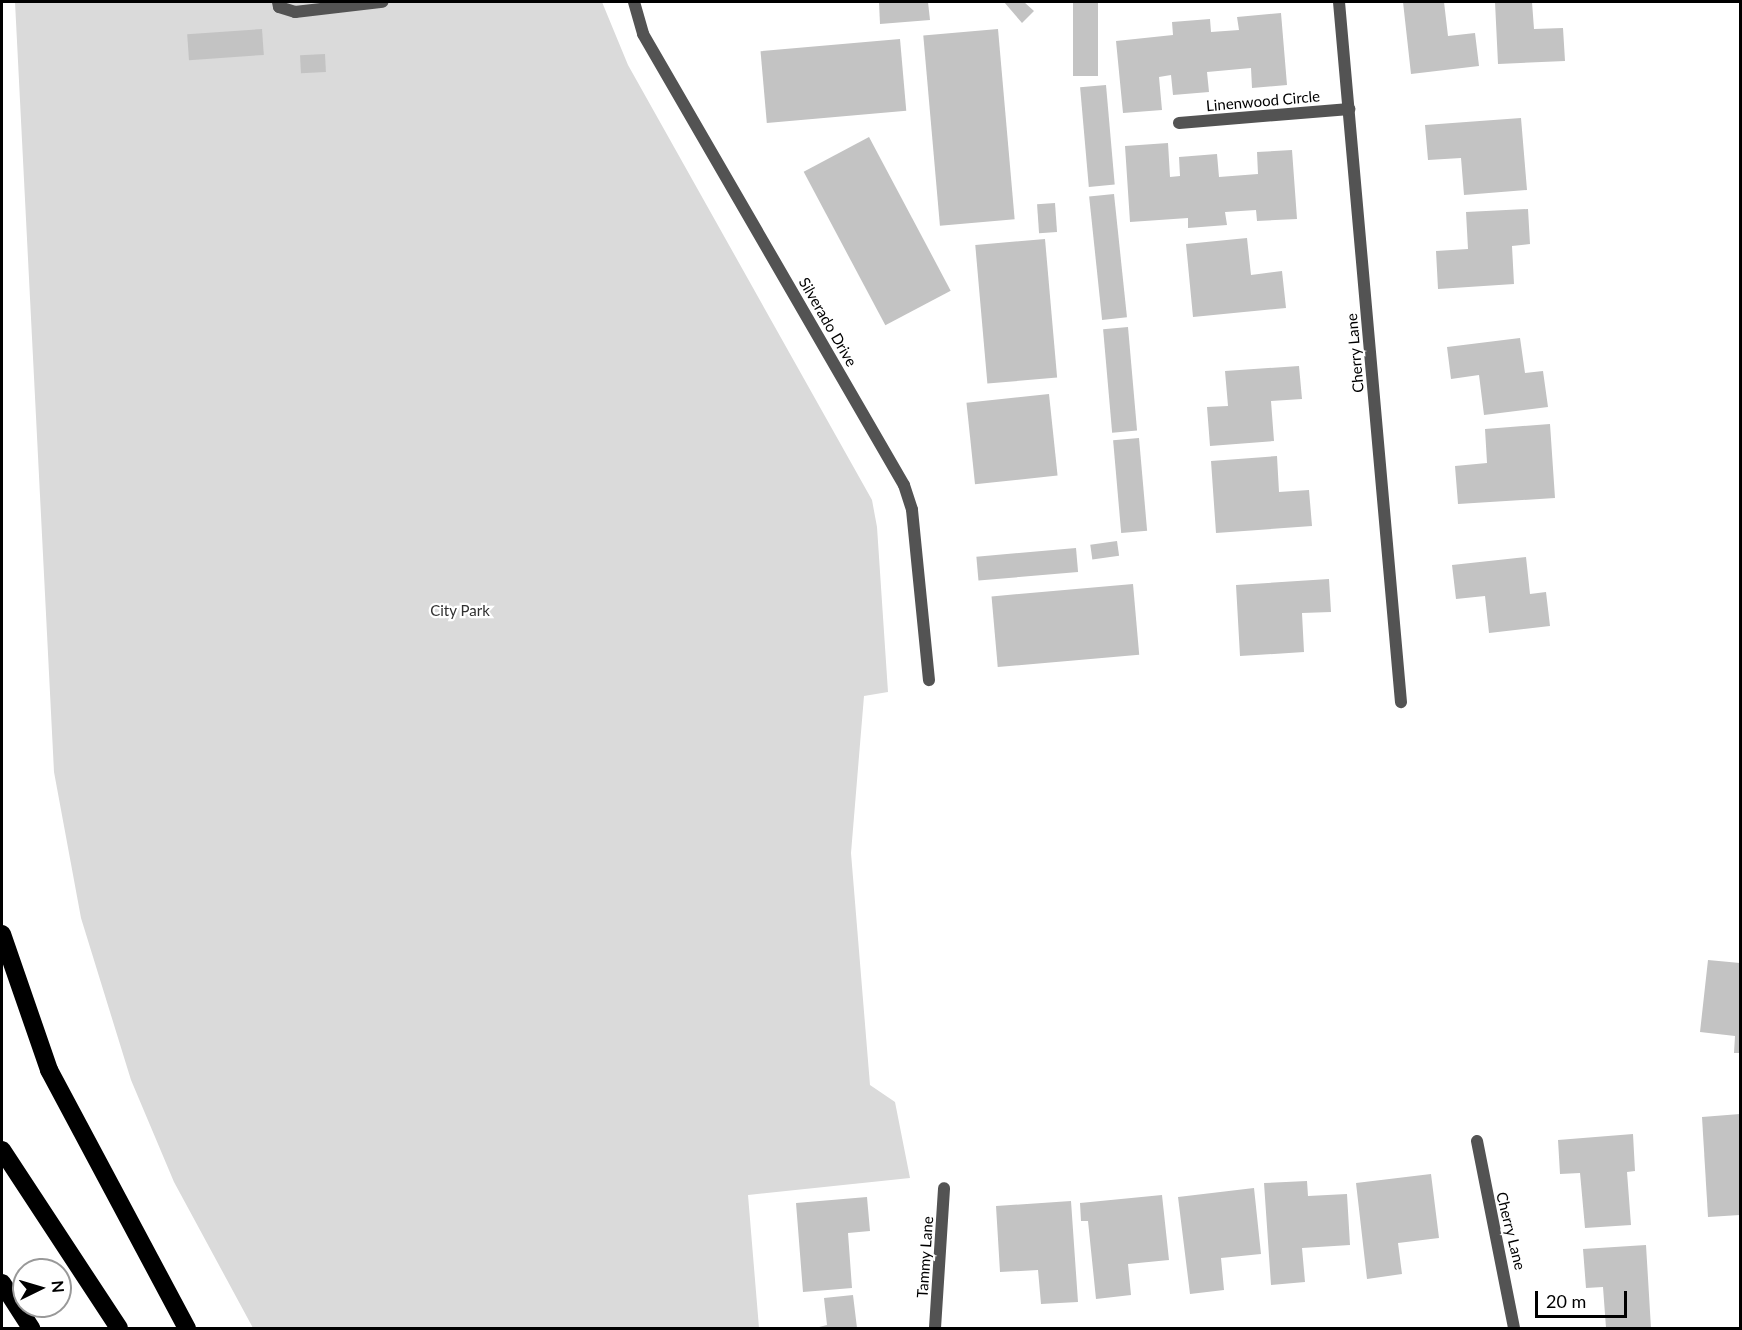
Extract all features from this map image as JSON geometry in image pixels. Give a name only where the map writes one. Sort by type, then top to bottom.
[{"type":"highway","points":[[2,934],[49,1070],[187,1329]]},
{"type":"highway","points":[[2,1150],[119,1329]]},
{"type":"highway","points":[[2,1283],[31,1329]]},
{"type":"street","points":[[279,2],[279,7],[295,12],[382,2]]},
{"type":"street","name":"Silverado Drive","points":[[634,2],[643,34],[904,485],[912,510],[928,680]]},
{"type":"street","name":"Cherry Lane","points":[[1339,2],[1401,702]]},
{"type":"street","name":"Linenwood Circle","points":[[1179,123],[1349,109]]},
{"type":"street","name":"Cherry Lane","points":[[1477,1142],[1514,1329]]},
{"type":"street","name":"Tammy Lane","points":[[934,1329],[944,1188]]},
{"type":"green space","name":"City Park","points":[[15,2],[602,2],[628,65],[872,500],[877,527],[888,692],[864,696],[851,853],[870,1085],[895,1102],[910,1178],[748,1195],[759,1328],[253,1328],[174,1182],[131,1080],[81,918],[54,772]]},
{"type":"building","points":[[879,2],[928,2],[930,20],[880,24]]},
{"type":"building","points":[[1004,2],[1024,2],[1034,11],[1022,23]]},
{"type":"building","points":[[1073,2],[1098,2],[1098,76],[1073,76]]},
{"type":"building","points":[[1403,2],[1444,2],[1448,36],[1475,33],[1479,66],[1411,74]]},
{"type":"building","points":[[1495,2],[1532,2],[1534,29],[1563,28],[1565,61],[1498,64]]},
{"type":"building","points":[[1281,13],[1287,85],[1252,88],[1251,68],[1207,72],[1209,92],[1173,95],[1171,75],[1159,77],[1162,110],[1123,113],[1116,41],[1173,35],[1172,22],[1210,19],[1211,32],[1239,30],[1237,17]]},
{"type":"building","points":[[262,29],[264,55],[189,60],[187,34]]},
{"type":"building","points":[[998,29],[1015,219],[940,226],[923,36]]},
{"type":"building","points":[[900,39],[906,111],[767,123],[761,51]]},
{"type":"building","points":[[325,54],[326,72],[301,73],[300,55]]},
{"type":"building","points":[[1106,85],[1115,185],[1089,187],[1080,87]]},
{"type":"building","points":[[1521,118],[1527,190],[1464,195],[1461,158],[1428,160],[1425,125]]},
{"type":"building","points":[[869,137],[951,291],[885,325],[804,172]]},
{"type":"building","points":[[1168,143],[1170,177],[1180,176],[1179,157],[1217,154],[1219,177],[1258,174],[1257,152],[1292,150],[1297,219],[1257,221],[1256,210],[1225,212],[1227,225],[1188,228],[1188,218],[1130,222],[1125,146]]},
{"type":"building","points":[[1114,194],[1127,317],[1102,320],[1089,197]]},
{"type":"building","points":[[1055,203],[1057,232],[1039,233],[1037,204]]},
{"type":"building","points":[[1528,209],[1530,244],[1512,246],[1514,284],[1438,289],[1436,251],[1468,249],[1466,212]]},
{"type":"building","points":[[1247,238],[1251,275],[1282,271],[1286,308],[1193,317],[1186,244]]},
{"type":"building","points":[[1045,239],[1057,377],[987,384],[975,245]]},
{"type":"building","points":[[1128,327],[1137,431],[1112,433],[1103,329]]},
{"type":"building","points":[[1520,338],[1525,373],[1543,371],[1548,407],[1484,415],[1479,375],[1451,379],[1447,347]]},
{"type":"building","points":[[1299,366],[1302,399],[1271,401],[1274,441],[1210,446],[1207,407],[1228,406],[1225,371]]},
{"type":"building","points":[[1049,394],[1058,476],[975,484],[966,403]]},
{"type":"building","points":[[1550,424],[1555,498],[1458,504],[1455,466],[1487,463],[1485,429]]},
{"type":"building","points":[[1139,438],[1147,531],[1121,533],[1113,440]]},
{"type":"building","points":[[1277,456],[1279,492],[1309,490],[1312,526],[1216,533],[1211,461]]},
{"type":"building","points":[[1117,541],[1119,556],[1092,560],[1090,545]]},
{"type":"building","points":[[1076,548],[1078,572],[978,581],[976,557]]},
{"type":"building","points":[[1526,557],[1530,594],[1546,592],[1550,626],[1489,633],[1485,596],[1456,599],[1452,565]]},
{"type":"building","points":[[1329,579],[1331,612],[1302,613],[1304,652],[1240,656],[1236,585]]},
{"type":"building","points":[[1133,584],[1139,655],[998,667],[992,596]]},
{"type":"building","points":[[1708,960],[1740,963],[1740,1053],[1734,1053],[1735,1036],[1700,1032]]},
{"type":"building","points":[[1740,1114],[1740,1215],[1708,1217],[1702,1117]]},
{"type":"building","points":[[1633,1134],[1635,1171],[1627,1172],[1631,1225],[1585,1228],[1580,1173],[1560,1174],[1558,1140]]},
{"type":"building","points":[[1431,1174],[1439,1238],[1398,1243],[1402,1274],[1367,1279],[1356,1183]]},
{"type":"building","points":[[1307,1181],[1308,1196],[1347,1194],[1350,1245],[1302,1248],[1305,1282],[1271,1285],[1264,1183]]},
{"type":"building","points":[[1254,1188],[1261,1254],[1221,1258],[1224,1290],[1190,1294],[1178,1197]]},
{"type":"building","points":[[1162,1195],[1169,1260],[1128,1264],[1131,1295],[1096,1299],[1088,1221],[1081,1221],[1080,1203]]},
{"type":"building","points":[[867,1197],[870,1231],[848,1233],[852,1288],[803,1292],[796,1203]]},
{"type":"building","points":[[1071,1201],[1078,1302],[1041,1304],[1038,1270],[1000,1272],[996,1206]]},
{"type":"building","points":[[1646,1245],[1651,1328],[1606,1328],[1603,1287],[1586,1288],[1583,1249]]},
{"type":"building","points":[[853,1295],[857,1328],[815,1328],[827,1325],[824,1298]]}]
